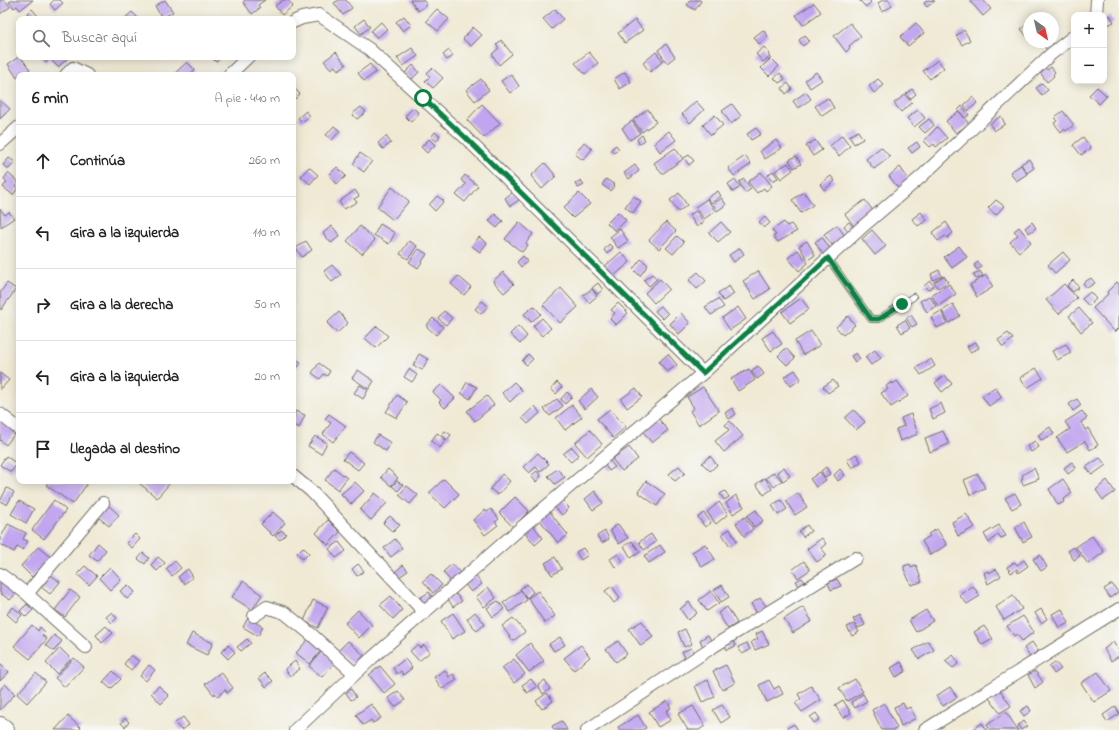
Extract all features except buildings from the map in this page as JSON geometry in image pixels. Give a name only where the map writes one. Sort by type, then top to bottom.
[{"type":"highway","points":[[0,727],[4,730]]},
{"type":"street","points":[[1096,12],[1097,0]]},
{"type":"street","points":[[296,21],[319,15],[370,49],[466,138],[703,373]]},
{"type":"street","points":[[295,730],[355,674],[515,532],[703,373],[828,258],[922,176],[1051,54],[1071,38]]},
{"type":"street","points":[[232,72],[245,60]]},
{"type":"street","points":[[69,72],[73,68],[81,72]]},
{"type":"street","points":[[0,144],[16,130]]},
{"type":"street","points":[[0,414],[16,427]]},
{"type":"street","points":[[296,478],[311,491],[425,613]]},
{"type":"street","points":[[28,594],[103,503]]},
{"type":"street","points":[[587,730],[714,646],[856,558]]},
{"type":"street","points":[[0,575],[28,594],[86,647]]},
{"type":"street","points":[[254,616],[267,607],[285,613],[312,634],[355,674]]},
{"type":"street","points":[[925,730],[1119,609]]},
{"type":"lane","points":[[828,258],[871,319],[879,319],[913,297]]},
{"type":"route","points":[[423,98],[466,138],[703,373],[828,258],[871,319],[879,319],[902,304]]}]
